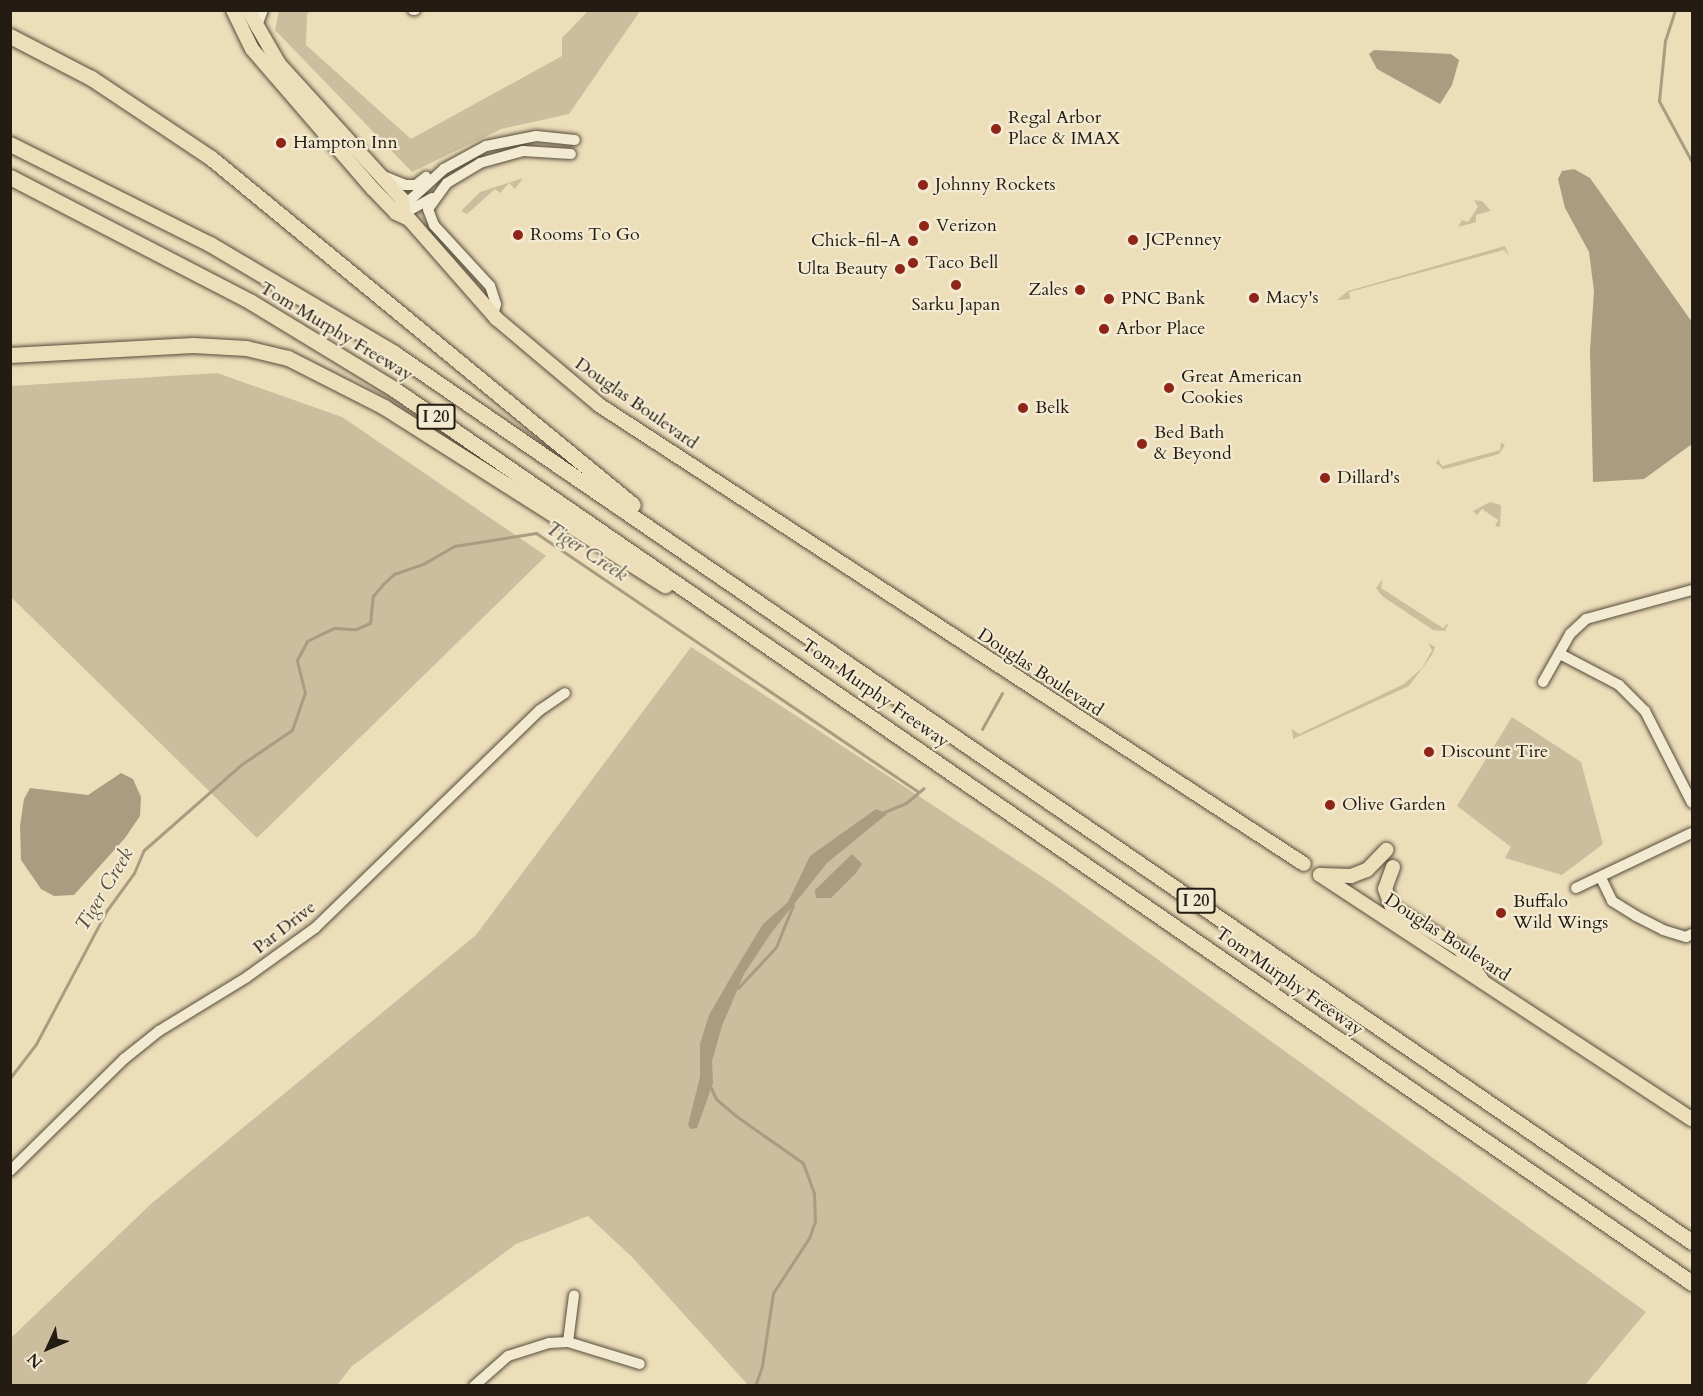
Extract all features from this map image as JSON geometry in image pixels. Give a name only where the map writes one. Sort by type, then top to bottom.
[{"type":"highway","points":[[10,36],[91,78],[225,169],[700,561]]},
{"type":"highway","name":"Tom Murphy Freeway","points":[[10,144],[129,201],[290,289],[428,375],[1692,1242]]},
{"type":"highway","name":"Tom Murphy Freeway","points":[[10,177],[160,252],[341,356],[840,694],[1692,1283]]},
{"type":"highway","points":[[10,355],[218,345],[267,352],[306,364],[384,406],[840,694]]},
{"type":"main road","name":"Douglas Boulevard","points":[[233,10],[244,37],[296,104],[396,213],[403,214]]},
{"type":"main road","name":"Douglas Boulevard","points":[[248,10],[256,28],[293,79],[402,199],[403,214],[493,315],[599,405],[1304,864]]},
{"type":"main road","points":[[244,37],[252,38],[280,74],[293,79]]},
{"type":"main road","points":[[1320,875],[1351,876],[1367,870],[1386,850]]},
{"type":"main road","points":[[1393,867],[1385,889],[1392,907],[1460,949],[1487,986]]},
{"type":"main road","name":"Douglas Boulevard","points":[[1320,875],[1692,1119]]},
{"type":"street","points":[[256,28],[263,10]]},
{"type":"street","points":[[403,214],[410,200],[444,169],[486,146],[536,136],[575,140]]},
{"type":"street","points":[[493,315],[496,304],[490,286],[434,225],[428,209],[436,195],[447,183],[480,163],[523,151],[571,154]]},
{"type":"street","points":[[379,174],[405,185],[417,184],[436,168],[444,169]]},
{"type":"street","points":[[403,214],[436,195]]},
{"type":"street","points":[[1543,682],[1570,634],[1586,619],[1692,590]]},
{"type":"street","points":[[1560,654],[1619,685],[1645,711],[1692,803]]},
{"type":"street","name":"Par Drive","points":[[10,1172],[124,1059],[159,1031],[247,977],[315,928],[540,710],[565,693]]},
{"type":"street","points":[[1576,888],[1601,879],[1692,833]]},
{"type":"street","name":"Douglas Boulevard","points":[[1304,864],[1320,875]]},
{"type":"street","points":[[1601,879],[1612,901],[1663,930],[1690,937]]},
{"type":"street","points":[[568,1342],[574,1296]]},
{"type":"street","points":[[474,1386],[520,1350],[568,1342],[640,1364]]},
{"type":"shaded area","points":[[279,11],[311,11],[307,14],[306,45],[411,139],[562,56],[562,38],[588,11],[640,11],[569,114],[501,129],[412,172],[275,30]]},
{"type":"shaded area","points":[[1374,50],[1451,54],[1459,60],[1452,85],[1440,104],[1377,69],[1369,54]]},
{"type":"shaded area","points":[[1574,169],[1590,178],[1692,322],[1692,444],[1644,479],[1593,482],[1590,351],[1594,291],[1589,252],[1565,208],[1558,179],[1562,171]]},
{"type":"shaded area","points":[[523,178],[515,189],[509,183],[500,193],[495,189],[467,214],[461,211],[480,192]]},
{"type":"shaded area","points":[[1474,200],[1482,201],[1491,211],[1476,215],[1476,222],[1458,227],[1462,220],[1468,222],[1478,207]]},
{"type":"shaded area","points":[[1505,246],[1509,256],[1504,250],[1349,292],[1350,299],[1337,300],[1348,291]]},
{"type":"shaded area","points":[[217,373],[342,417],[546,556],[257,838],[11,597],[11,386]]},
{"type":"shaded area","points":[[1501,442],[1505,445],[1499,454],[1443,469],[1436,463],[1438,459],[1442,466],[1500,450]]},
{"type":"shaded area","points":[[1490,502],[1501,505],[1500,527],[1495,526],[1498,520],[1482,509],[1477,515],[1473,511]]},
{"type":"shaded area","points":[[1383,579],[1381,588],[1443,628],[1449,622],[1445,631],[1433,630],[1382,596],[1376,588]]},
{"type":"shaded area","points":[[1428,643],[1435,647],[1432,655],[1409,686],[1293,739],[1292,729],[1299,734],[1404,684],[1422,668],[1432,650]]},
{"type":"shaded area","points":[[691,647],[1056,886],[1646,1312],[1585,1385],[748,1385],[632,1257],[588,1216],[516,1244],[352,1366],[337,1385],[11,1386],[11,1338],[152,1203],[476,935]]},
{"type":"shaded area","points":[[1512,717],[1581,762],[1603,844],[1562,875],[1505,858],[1511,847],[1457,806]]},
{"type":"shaded area","points":[[121,773],[133,779],[141,797],[140,816],[125,838],[74,895],[54,896],[41,889],[21,860],[20,826],[24,799],[30,788],[88,795]]},
{"type":"shaded area","points":[[876,809],[887,814],[827,863],[771,933],[744,974],[722,1026],[712,1061],[713,1083],[697,1128],[691,1129],[688,1125],[700,1077],[700,1044],[709,1015],[763,924],[788,902],[810,856]]},
{"type":"shaded area","points":[[852,854],[862,864],[856,873],[831,898],[816,898],[815,890]]},
{"type":"waterway","points":[[1675,10],[1665,40],[1659,101],[1692,162]]},
{"type":"waterway","name":"Tiger Creek","points":[[10,1078],[36,1044],[107,910],[134,873],[144,850],[242,764],[292,730],[305,693],[297,660],[307,641],[334,628],[356,629],[370,623],[373,596],[383,584],[394,574],[423,564],[454,546],[536,533],[919,792]]},
{"type":"waterway","points":[[982,729],[1002,693]]},
{"type":"waterway","points":[[879,814],[906,803],[924,788]]},
{"type":"waterway","points":[[738,988],[776,947],[793,905]]},
{"type":"waterway","points":[[710,1086],[716,1099],[736,1116],[803,1163],[814,1193],[815,1221],[809,1238],[773,1293],[762,1366],[755,1386]]},
{"type":"place","name":"Regal Arbor Place & IMAX","points":[[996,129]]},
{"type":"place","name":"Hampton Inn","points":[[281,143]]},
{"type":"place","name":"Johnny Rockets","points":[[923,185]]},
{"type":"place","name":"Verizon","points":[[924,226]]},
{"type":"place","name":"Rooms To Go","points":[[518,235]]},
{"type":"place","name":"JCPenney","points":[[1133,240]]},
{"type":"place","name":"Chick-fil-A","points":[[913,241]]},
{"type":"place","name":"Taco Bell","points":[[913,263]]},
{"type":"place","name":"Ulta Beauty","points":[[900,269]]},
{"type":"place","name":"Sarku Japan","points":[[956,285]]},
{"type":"place","name":"Zales","points":[[1080,290]]},
{"type":"place","name":"Macy's","points":[[1254,298]]},
{"type":"place","name":"PNC Bank","points":[[1109,299]]},
{"type":"place","name":"Arbor Place","points":[[1104,329]]},
{"type":"place","name":"Great American Cookies","points":[[1169,388]]},
{"type":"place","name":"Belk","points":[[1023,408]]},
{"type":"place","name":"Bed Bath & Beyond","points":[[1142,444]]},
{"type":"place","name":"Dillard's","points":[[1325,478]]},
{"type":"place","name":"Discount Tire","points":[[1429,752]]},
{"type":"place","name":"Olive Garden","points":[[1330,805]]},
{"type":"place","name":"Buffalo Wild Wings","points":[[1501,913]]}]
